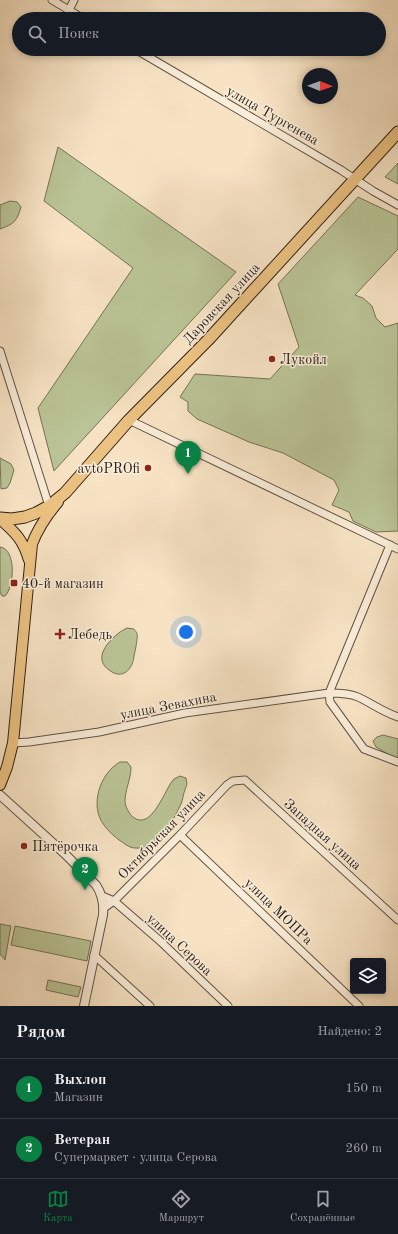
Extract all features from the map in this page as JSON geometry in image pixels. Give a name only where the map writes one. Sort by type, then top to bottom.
[{"type":"highway","name":"Даровская улица","points":[[0,519],[12,519],[36,514],[49,506],[64,493],[129,420],[208,340],[398,132]]},
{"type":"main road","name":"Даровская улица","points":[[0,785],[7,767],[13,743],[32,544],[44,518],[64,493]]},
{"type":"main road","points":[[0,519],[18,536],[25,547],[30,564]]},
{"type":"street","points":[[52,0],[72,12]]},
{"type":"street","points":[[69,10],[74,0]]},
{"type":"street","name":"улица Тургенева","points":[[147,56],[355,178],[373,191],[398,205]]},
{"type":"street","points":[[0,351],[49,506]]},
{"type":"street","points":[[129,420],[398,549]]},
{"type":"street","points":[[390,545],[329,693],[330,702],[364,749],[398,762]]},
{"type":"street","name":"улица Зевахина","points":[[13,743],[99,732],[185,713],[329,693],[356,696],[391,715],[398,717]]},
{"type":"street","name":"Западная улица","points":[[227,785],[233,781],[244,780],[398,920]]},
{"type":"street","name":"Октябрьская улица","points":[[104,908],[114,901],[180,835],[227,785]]},
{"type":"street","points":[[0,795],[65,854],[96,885],[102,896],[104,908],[103,915],[84,1006]]},
{"type":"street","name":"улица МОПРа","points":[[180,835],[359,1006]]},
{"type":"street","name":"улица Серова","points":[[102,896],[114,901],[159,940],[228,1006]]},
{"type":"street","points":[[94,955],[150,1006]]},
{"type":"green space","points":[[58,147],[236,272],[54,471],[38,408],[133,268],[44,201]]},
{"type":"green space","points":[[398,163],[398,184],[385,177]]},
{"type":"green space","points":[[358,197],[398,216],[398,249],[355,295],[363,298],[372,306],[376,318],[385,327],[398,323],[398,531],[376,532],[353,521],[349,512],[332,505],[339,490],[334,480],[283,453],[249,442],[197,419],[188,411],[188,402],[180,397],[195,374],[270,379],[299,347],[278,284]]},
{"type":"green space","points":[[10,201],[17,202],[21,207],[20,212],[14,221],[0,229],[0,205]]},
{"type":"green space","points":[[0,458],[11,464],[14,470],[7,488],[1,489]]},
{"type":"green space","points":[[0,547],[5,549],[9,554],[12,569],[12,578],[8,592],[5,596],[2,596],[0,592]]},
{"type":"green space","points":[[127,628],[134,629],[137,633],[137,641],[132,665],[124,673],[116,674],[104,665],[102,656],[108,643],[117,634]]},
{"type":"green space","points":[[383,735],[398,739],[398,760],[376,747],[373,741],[377,737]]},
{"type":"green space","points":[[120,762],[127,762],[131,767],[125,803],[132,816],[140,820],[146,819],[152,814],[174,779],[180,776],[186,778],[187,785],[182,802],[171,823],[152,843],[141,848],[133,848],[113,835],[104,825],[97,809],[97,800],[102,782],[113,767]]},
{"type":"green space","points":[[0,924],[11,926],[5,960],[0,954]]},
{"type":"green space","points":[[15,926],[91,941],[87,961],[11,945]]},
{"type":"green space","points":[[48,980],[81,987],[78,997],[46,990]]},
{"type":"place","name":"Лукойл","points":[[272,359]]},
{"type":"place","name":"avtoPROfi","points":[[148,468]]},
{"type":"place","name":"Выхлоп","points":[[188,474]]},
{"type":"place","name":"40-й магазин","points":[[14,583]]},
{"type":"place","name":"Лебедь","points":[[60,634]]},
{"type":"place","name":"Пятёрочка","points":[[24,846]]},
{"type":"place","name":"Ветеран","points":[[85,890]]}]
